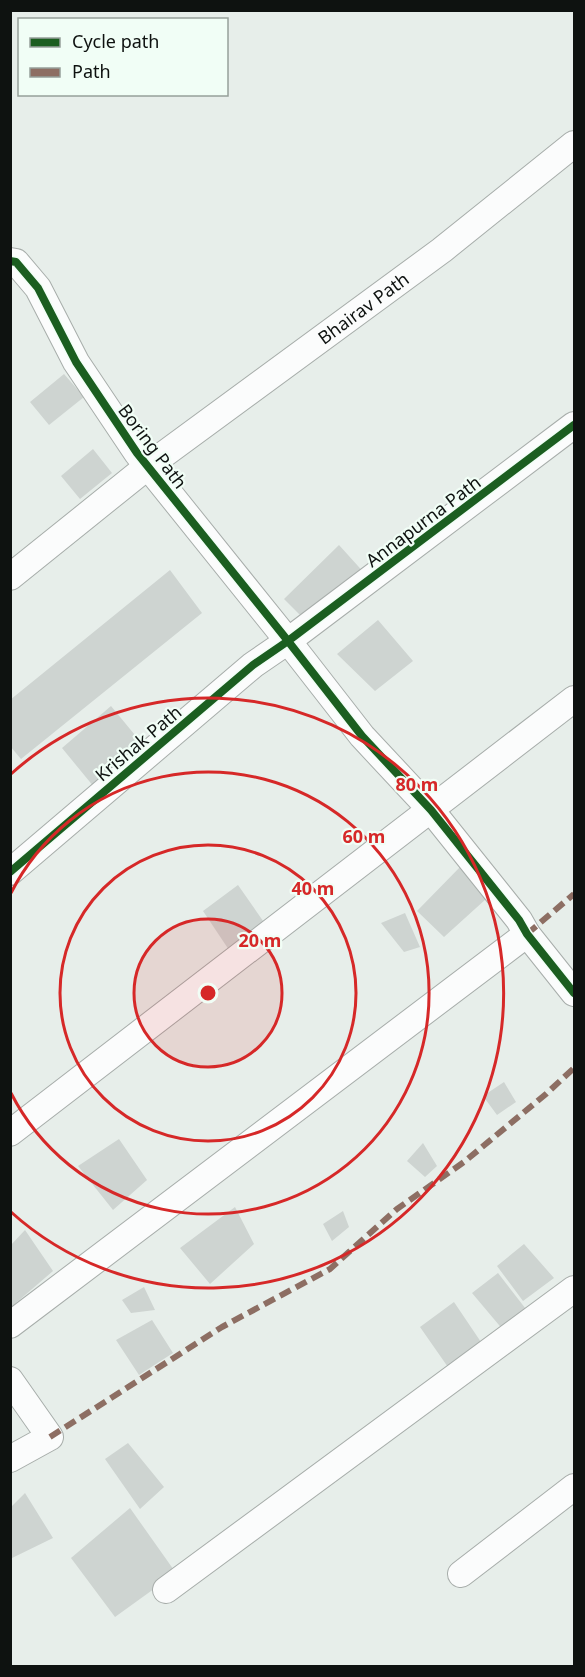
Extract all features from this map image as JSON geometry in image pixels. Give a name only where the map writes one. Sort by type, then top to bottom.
[{"type":"street","name":"Bhairav Path","points":[[10,577],[148,466],[442,250],[574,144]]},
{"type":"street","name":"Boring Path","points":[[10,261],[16,262],[39,288],[76,362],[137,453],[362,736],[431,810],[574,993]]},
{"type":"street","name":"Annapurna Path","points":[[288,641],[574,425]]},
{"type":"street","name":"Krishak Path","points":[[10,872],[253,665],[288,641]]},
{"type":"street","points":[[10,1133],[574,699]]},
{"type":"street","points":[[10,1325],[527,934]]},
{"type":"street","points":[[166,1590],[574,1288]]},
{"type":"street","points":[[10,1380],[50,1437],[10,1459]]},
{"type":"street","points":[[461,1574],[574,1487]]},
{"type":"building","points":[[64,374],[84,397],[49,425],[30,402]]},
{"type":"building","points":[[93,449],[112,473],[80,499],[61,476]]},
{"type":"building","points":[[339,545],[367,576],[308,623],[284,599]]},
{"type":"building","points":[[170,570],[202,613],[21,759],[10,746],[10,700]]},
{"type":"building","points":[[378,620],[413,661],[375,691],[337,654]]},
{"type":"building","points":[[111,706],[144,746],[94,787],[62,748]]},
{"type":"building","points":[[461,866],[486,899],[444,937],[417,911]]},
{"type":"building","points":[[238,885],[268,928],[233,956],[203,911]]},
{"type":"building","points":[[405,913],[420,947],[404,952],[381,923]]},
{"type":"building","points":[[504,1082],[516,1102],[497,1115],[483,1096]]},
{"type":"building","points":[[119,1139],[147,1180],[113,1210],[78,1166]]},
{"type":"building","points":[[423,1143],[437,1166],[425,1177],[407,1161]]},
{"type":"building","points":[[235,1207],[254,1244],[210,1284],[180,1248]]},
{"type":"building","points":[[343,1211],[349,1227],[332,1241],[323,1224]]},
{"type":"building","points":[[25,1230],[53,1271],[10,1308],[10,1246]]},
{"type":"building","points":[[524,1244],[554,1278],[523,1301],[497,1266]]},
{"type":"building","points":[[498,1273],[529,1313],[504,1331],[472,1293]]},
{"type":"building","points":[[144,1287],[155,1310],[131,1313],[122,1300]]},
{"type":"building","points":[[454,1302],[485,1348],[450,1370],[420,1327]]},
{"type":"building","points":[[152,1320],[173,1353],[139,1375],[116,1340]]},
{"type":"building","points":[[128,1443],[164,1487],[140,1509],[105,1459]]},
{"type":"building","points":[[25,1493],[53,1538],[10,1559],[10,1508]]},
{"type":"building","points":[[130,1508],[176,1573],[115,1617],[71,1558]]},
{"type":"marked path","points":[[527,934],[574,894]]},
{"type":"marked path","points":[[50,1437],[222,1327],[330,1269],[397,1209],[464,1162],[574,1068]]},
{"type":"cycle path","points":[[10,261],[16,262],[38,288],[76,362],[137,453],[362,736],[431,810],[574,993]]},
{"type":"cycle path","points":[[10,872],[253,665],[574,425]]}]
